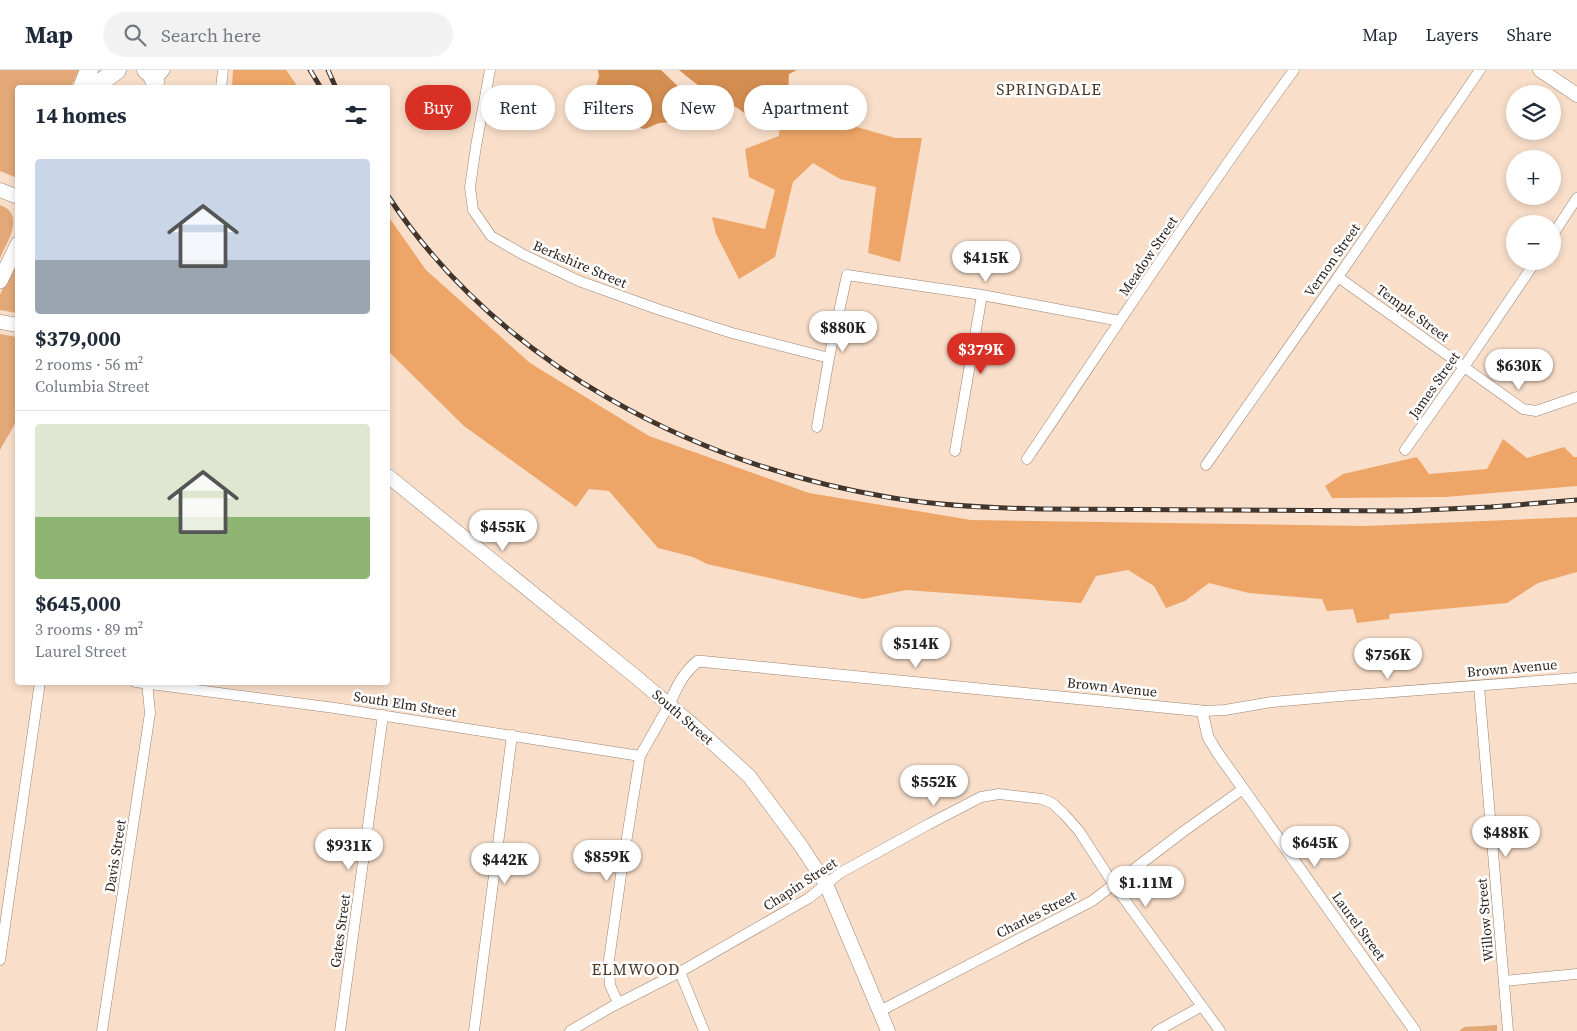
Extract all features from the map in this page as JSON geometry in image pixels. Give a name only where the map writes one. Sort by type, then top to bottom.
[{"type":"highway","points":[[83,85],[89,70]]},
{"type":"highway","points":[[96,85],[117,70]]},
{"type":"main road","points":[[1540,70],[1577,95]]},
{"type":"main road","points":[[0,190],[15,196]]},
{"type":"main road","points":[[0,281],[15,250]]},
{"type":"main road","points":[[0,322],[15,324]]},
{"type":"main road","name":"South Street","points":[[390,478],[669,705],[749,776],[801,846],[826,884],[888,1031]]},
{"type":"street","points":[[221,85],[223,70]]},
{"type":"street","name":"Berkshire Street","points":[[490,70],[470,187],[473,210],[491,236],[524,255],[579,281],[732,333],[829,358]]},
{"type":"street","name":"Meadow Street","points":[[1027,459],[1250,131],[1294,70]]},
{"type":"street","name":"Vernon Street","points":[[1206,465],[1480,70]]},
{"type":"street","points":[[1561,222],[1577,198]]},
{"type":"street","name":"James Street","points":[[1405,450],[1530,270]]},
{"type":"street","points":[[817,427],[829,358],[847,275],[982,295],[1120,321]]},
{"type":"street","name":"Temple Street","points":[[1338,277],[1523,409],[1536,412],[1577,398]]},
{"type":"street","points":[[955,451],[982,295]]},
{"type":"street","name":"Brown Avenue","points":[[669,705],[676,688],[688,669],[698,660],[1202,711],[1225,710],[1272,702],[1577,678]]},
{"type":"street","points":[[0,960],[40,685]]},
{"type":"street","name":"Davis Street","points":[[102,1031],[150,713],[147,685]]},
{"type":"street","name":"South Elm Street","points":[[162,685],[383,715],[640,756]]},
{"type":"street","name":"Willow Street","points":[[1479,686],[1508,1031]]},
{"type":"street","points":[[618,1003],[610,985],[609,960],[640,756],[669,705]]},
{"type":"street","name":"Laurel Street","points":[[1202,711],[1212,745],[1415,1031]]},
{"type":"street","name":"Gates Street","points":[[340,1031],[383,715]]},
{"type":"street","points":[[474,1031],[512,735]]},
{"type":"street","name":"Charles Street","points":[[880,1011],[1092,901],[1184,831],[1243,790]]},
{"type":"street","name":"Chapin Street","points":[[570,1031],[618,1003],[680,972],[809,898],[840,873],[981,797],[1009,795],[1042,799],[1053,804],[1078,831],[1114,885]]},
{"type":"street","points":[[1114,885],[1220,1031]]},
{"type":"street","points":[[680,972],[704,1031]]},
{"type":"street","points":[[1504,981],[1577,974]]},
{"type":"street","points":[[1157,1031],[1202,1006]]},
{"type":"shaded area","points":[[0,70],[79,70],[72,85],[15,85],[15,177],[0,171]]},
{"type":"shaded area","points":[[233,70],[286,70],[297,85],[232,85]]},
{"type":"shaded area","points":[[598,70],[661,70],[677,85],[662,85],[662,123],[652,126],[652,85],[596,85],[599,76]]},
{"type":"shaded area","points":[[679,70],[797,70],[789,74],[788,85],[744,85],[744,113],[734,106],[734,85],[698,85]]},
{"type":"shaded area","points":[[779,130],[867,130],[895,138],[922,138],[900,262],[868,253],[876,187],[840,179],[813,163],[793,182],[775,257],[739,279],[716,234],[712,217],[765,229],[775,190],[749,177],[745,149],[779,136]]},
{"type":"shaded area","points":[[0,205],[8,209],[12,215],[13,222],[10,237],[0,258]]},
{"type":"shaded area","points":[[390,219],[426,270],[530,363],[649,436],[809,493],[971,520],[1366,526],[1577,517],[1577,572],[1538,583],[1507,603],[1390,614],[1389,619],[1357,623],[1353,609],[1327,611],[1322,599],[1249,593],[1209,583],[1185,601],[1166,608],[1154,586],[1128,570],[1096,576],[1081,603],[906,590],[863,599],[707,564],[693,557],[658,548],[609,491],[589,489],[576,507],[464,426],[390,353]]},
{"type":"shaded area","points":[[15,259],[15,313],[0,310],[0,295]]},
{"type":"shaded area","points":[[0,334],[15,337],[15,424],[0,450]]},
{"type":"shaded area","points":[[1503,439],[1527,458],[1564,447],[1574,457],[1577,457],[1577,486],[1445,497],[1332,498],[1325,486],[1343,474],[1417,457],[1429,474],[1487,469]]},
{"type":"shaded area","points":[[1497,1025],[1497,1031],[1459,1031],[1464,1027]]},
{"type":"railway","points":[[310,70],[319,85]]},
{"type":"railway","points":[[328,70],[335,85]]},
{"type":"railway","points":[[390,199],[434,256],[486,310],[545,357],[609,398],[676,433],[747,461],[819,483],[893,498],[930,503],[1040,509],[1403,511],[1491,507],[1577,500]]},
{"type":"district","name":"SPRINGDALE","points":[[1049,89]]},
{"type":"district","name":"ELMWOOD","points":[[636,969]]}]
